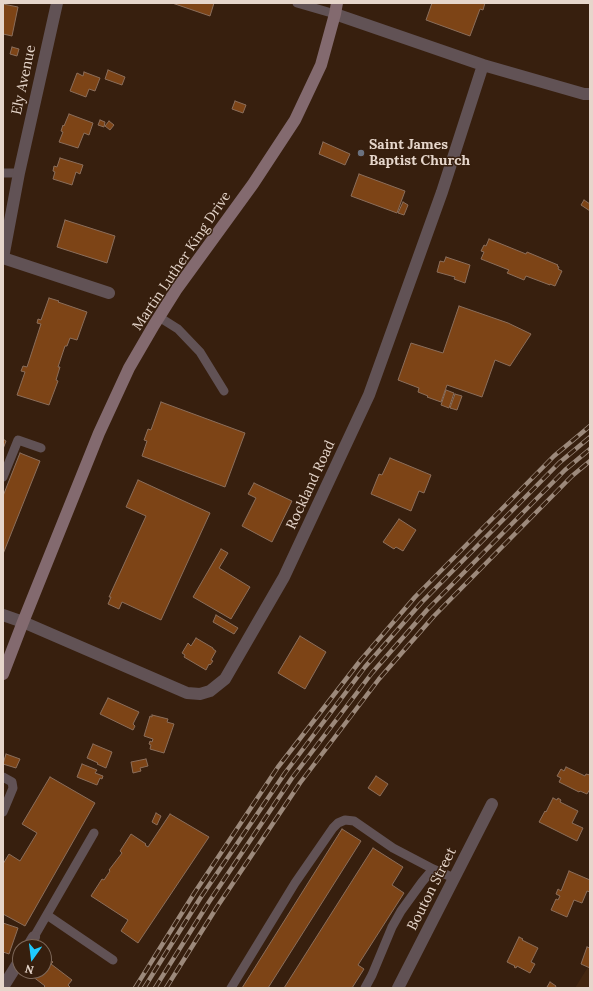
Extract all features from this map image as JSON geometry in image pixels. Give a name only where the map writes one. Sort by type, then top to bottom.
[{"type":"main road","name":"Martin Luther King Drive","points":[[3,674],[100,433],[129,368],[176,290],[253,184],[295,120],[321,65],[336,9]]},
{"type":"street","name":"Ely Avenue","points":[[3,258],[19,173],[57,3]]},
{"type":"street","points":[[336,9],[483,65],[584,94],[590,94]]},
{"type":"street","name":"Rockland Road","points":[[3,615],[23,622],[187,693],[200,694],[210,691],[225,679],[284,578],[369,395],[444,187],[483,65]]},
{"type":"street","points":[[3,258],[109,293]]},
{"type":"street","name":"Bouton Street","points":[[398,988],[492,804]]},
{"type":"street","points":[[3,987],[12,973]]},
{"type":"lane","points":[[297,3],[336,9]]},
{"type":"lane","points":[[3,173],[19,173]]},
{"type":"lane","points":[[160,317],[178,329],[200,352],[224,391]]},
{"type":"lane","points":[[3,477],[18,440],[41,448]]},
{"type":"lane","points":[[3,777],[12,782],[13,788],[3,812]]},
{"type":"lane","points":[[230,988],[296,883],[333,828],[338,823],[345,820],[354,821],[393,848],[432,869],[454,878]]},
{"type":"lane","points":[[33,939],[94,833]]},
{"type":"lane","points":[[365,988],[398,916],[432,869]]},
{"type":"lane","points":[[47,915],[113,960]]},
{"type":"shaded area","points":[[590,958],[590,988],[575,988],[588,967]]},
{"type":"building","points":[[172,3],[214,3],[210,16]]},
{"type":"building","points":[[432,3],[485,3],[483,10],[480,9],[470,36],[426,20]]},
{"type":"building","points":[[3,4],[18,7],[12,36],[3,34]]},
{"type":"building","points":[[12,47],[19,49],[17,56],[10,54]]},
{"type":"building","points":[[108,70],[125,77],[122,85],[105,79]]},
{"type":"building","points":[[84,72],[100,78],[95,91],[89,89],[86,97],[70,91],[77,73],[83,76]]},
{"type":"building","points":[[235,101],[246,105],[243,113],[232,109]]},
{"type":"building","points":[[69,114],[93,123],[89,135],[84,133],[78,148],[59,142],[63,132],[61,131],[63,125],[64,126]]},
{"type":"building","points":[[100,120],[105,122],[104,127],[98,125]]},
{"type":"building","points":[[109,121],[114,125],[110,130],[105,126]]},
{"type":"building","points":[[323,142],[350,154],[345,165],[319,154]]},
{"type":"building","points":[[60,158],[83,165],[80,174],[76,172],[72,185],[53,179],[55,172],[53,171],[54,166],[57,167]]},
{"type":"building","points":[[359,174],[405,191],[397,213],[351,196]]},
{"type":"building","points":[[584,200],[590,204],[590,211],[581,205]]},
{"type":"building","points":[[403,202],[408,205],[404,215],[398,213]]},
{"type":"building","points":[[65,220],[115,236],[107,263],[57,247]]},
{"type":"building","points":[[489,239],[526,254],[527,252],[558,265],[558,269],[562,271],[555,286],[526,276],[524,280],[507,273],[509,270],[481,259],[484,252],[481,251],[484,245],[486,246]]},
{"type":"building","points":[[446,257],[470,265],[465,283],[454,279],[455,277],[437,272],[440,261],[444,262]]},
{"type":"building","points":[[49,298],[87,312],[77,340],[70,338],[67,346],[65,346],[58,367],[60,367],[56,380],[58,381],[49,405],[17,395],[25,372],[21,371],[23,366],[27,367],[41,324],[37,323],[38,319],[41,320]]},
{"type":"building","points":[[459,306],[508,323],[531,334],[510,366],[495,360],[482,397],[447,385],[441,402],[418,392],[419,388],[398,380],[411,343],[443,353]]},
{"type":"building","points":[[446,390],[454,393],[449,408],[441,405]]},
{"type":"building","points":[[455,394],[462,396],[457,410],[450,408]]},
{"type":"building","points":[[161,402],[245,433],[225,487],[142,456],[147,441],[144,440],[148,429],[151,430]]},
{"type":"building","points":[[3,439],[6,441],[3,449]]},
{"type":"building","points":[[20,453],[40,461],[3,554],[3,496]]},
{"type":"building","points":[[390,458],[431,475],[424,493],[419,491],[411,511],[371,494],[379,474],[382,475]]},
{"type":"building","points":[[138,480],[210,513],[161,620],[122,602],[119,609],[108,604],[111,597],[109,597],[146,516],[126,507]]},
{"type":"building","points":[[254,483],[292,501],[272,542],[242,526],[256,498],[248,494]]},
{"type":"building","points":[[399,519],[416,530],[403,551],[396,547],[394,549],[383,542]]},
{"type":"building","points":[[221,549],[228,553],[219,568],[250,587],[231,619],[193,597]]},
{"type":"building","points":[[216,615],[238,628],[234,634],[213,622]]},
{"type":"building","points":[[300,636],[326,652],[305,689],[278,673]]},
{"type":"building","points":[[196,638],[216,651],[211,660],[213,661],[210,665],[209,664],[206,670],[184,657],[185,655],[182,653],[188,643],[191,646]]},
{"type":"building","points":[[108,698],[139,712],[133,724],[135,726],[133,730],[100,714]]},
{"type":"building","points":[[152,715],[168,719],[167,722],[174,724],[164,753],[150,749],[151,745],[149,744],[153,739],[144,736],[150,716],[152,717]]},
{"type":"building","points":[[93,744],[112,752],[106,768],[87,758]]},
{"type":"building","points":[[6,754],[20,759],[16,768],[3,764]]},
{"type":"building","points":[[146,759],[148,766],[140,768],[141,771],[133,773],[131,762]]},
{"type":"building","points":[[82,764],[97,770],[95,773],[103,776],[102,779],[100,778],[97,785],[77,777]]},
{"type":"building","points":[[566,767],[585,776],[586,774],[590,775],[590,789],[587,794],[580,791],[579,792],[559,782],[561,778],[557,776],[561,769],[564,771]]},
{"type":"building","points":[[376,776],[388,784],[380,796],[368,788]]},
{"type":"building","points":[[50,777],[95,803],[25,926],[3,914],[3,864],[9,854],[20,861],[37,833],[22,824]]},
{"type":"building","points":[[553,798],[557,800],[558,798],[561,800],[560,802],[578,811],[572,823],[583,828],[577,841],[539,822]]},
{"type":"building","points":[[156,813],[161,816],[157,825],[152,822]]},
{"type":"building","points":[[170,814],[209,837],[138,943],[121,931],[128,920],[91,896],[122,853],[120,851],[131,834],[148,847]]},
{"type":"building","points":[[342,829],[361,841],[268,988],[242,988]]},
{"type":"building","points":[[373,848],[403,867],[392,885],[404,893],[358,965],[364,969],[352,988],[284,988]]},
{"type":"building","points":[[569,871],[590,880],[590,892],[587,891],[582,903],[574,900],[567,917],[551,910],[556,899],[558,900],[560,896],[556,894],[558,889],[561,891]]},
{"type":"building","points":[[3,923],[18,928],[14,939],[12,939],[12,945],[9,954],[3,952]]},
{"type":"building","points":[[519,937],[538,948],[531,962],[535,964],[530,973],[517,966],[516,968],[507,962]]},
{"type":"building","points":[[587,947],[590,948],[590,968],[581,964]]},
{"type":"building","points":[[52,965],[72,980],[68,985],[70,988],[45,988],[45,986],[36,979],[52,979]]},
{"type":"building","points":[[550,982],[556,986],[555,988],[547,987]]},
{"type":"railway","points":[[135,988],[195,892],[278,767],[360,661],[415,597],[554,456],[590,426]]},
{"type":"railway","points":[[144,988],[201,897],[285,773],[365,667],[421,603],[559,463],[590,437]]},
{"type":"railway","points":[[155,988],[209,902],[292,778],[372,673],[427,610],[565,470],[590,449]]},
{"type":"railway","points":[[166,988],[217,907],[300,783],[379,679],[434,616],[572,476],[590,461]]},
{"type":"place","name":"Saint James Baptist Church","points":[[361,153]]}]
